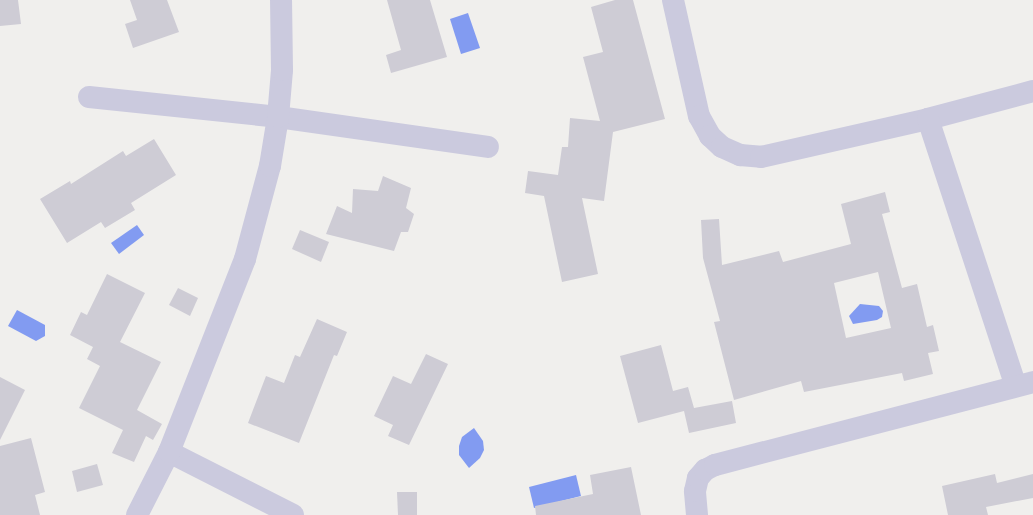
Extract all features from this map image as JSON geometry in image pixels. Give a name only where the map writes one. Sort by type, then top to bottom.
[{"type":"street","points":[[137,515],[169,452],[245,259],[270,166],[279,117],[282,70],[281,0]]},
{"type":"street","points":[[673,0],[699,116],[710,136],[722,147],[740,155],[761,157],[928,119],[1033,91]]},
{"type":"street","points":[[89,98],[279,117],[488,147]]},
{"type":"street","points":[[697,515],[695,491],[698,478],[705,470],[715,465],[1025,384],[928,119]]},
{"type":"street","points":[[169,452],[293,515]]},
{"type":"water","points":[[468,13],[480,48],[461,54],[450,19]]},
{"type":"water","points":[[137,225],[144,235],[119,254],[111,243]]},
{"type":"water","points":[[860,304],[879,306],[883,311],[882,317],[853,324],[849,316]]},
{"type":"water","points":[[17,310],[45,325],[45,336],[36,341],[8,326]]},
{"type":"water","points":[[474,428],[483,441],[484,450],[480,458],[469,468],[459,455],[459,446],[462,437]]},
{"type":"water","points":[[576,475],[581,496],[534,508],[529,487]]},
{"type":"building","points":[[0,0],[18,0],[21,24],[0,26]]},
{"type":"building","points":[[130,0],[167,0],[179,32],[133,48],[125,24],[137,20]]},
{"type":"building","points":[[387,0],[430,0],[447,57],[391,73],[386,55],[401,50]]},
{"type":"building","points":[[615,0],[633,0],[665,119],[613,132],[604,201],[582,198],[598,274],[562,282],[544,196],[525,193],[528,171],[558,175],[562,147],[568,147],[570,118],[600,121],[583,57],[603,52],[591,7]]},
{"type":"building","points":[[154,139],[176,175],[131,203],[135,210],[105,228],[101,222],[67,243],[40,199],[70,181],[71,184],[123,151],[126,156]]},
{"type":"building","points":[[383,176],[411,188],[406,208],[414,214],[408,232],[401,232],[394,251],[326,234],[337,206],[352,213],[353,189],[378,191]]},
{"type":"building","points":[[885,192],[890,212],[882,214],[902,288],[917,284],[927,327],[933,325],[939,351],[928,353],[933,374],[904,381],[902,373],[804,392],[801,381],[734,400],[714,322],[720,321],[703,258],[701,220],[719,219],[722,265],[779,251],[783,262],[851,244],[841,204]],"holes":[[[878,272],[891,328],[846,338],[834,283]]]},
{"type":"building","points":[[300,230],[329,242],[321,262],[292,249]]},
{"type":"building","points":[[107,274],[145,293],[120,342],[161,362],[137,410],[162,424],[153,440],[146,436],[134,462],[112,453],[123,430],[79,408],[100,366],[87,359],[93,347],[70,335],[81,312],[87,315]]},
{"type":"building","points":[[178,288],[198,298],[190,316],[169,305]]},
{"type":"building","points":[[317,319],[347,332],[337,356],[334,355],[299,443],[248,423],[266,376],[284,383],[295,355],[300,357]]},
{"type":"building","points":[[661,345],[673,391],[688,387],[694,408],[732,401],[736,423],[689,433],[684,411],[638,423],[620,356]]},
{"type":"building","points":[[426,354],[448,364],[409,445],[388,436],[393,425],[374,416],[393,376],[411,384]]},
{"type":"building","points":[[0,377],[25,390],[0,440]]},
{"type":"building","points":[[31,438],[45,492],[35,495],[40,515],[0,515],[0,446]]},
{"type":"building","points":[[97,464],[103,485],[77,492],[72,471]]},
{"type":"building","points":[[631,467],[641,515],[536,515],[535,506],[593,494],[590,475]]},
{"type":"building","points":[[995,474],[997,483],[1033,474],[1033,498],[986,507],[988,515],[948,515],[942,486]]},
{"type":"building","points":[[397,492],[417,492],[417,515],[398,515]]}]
